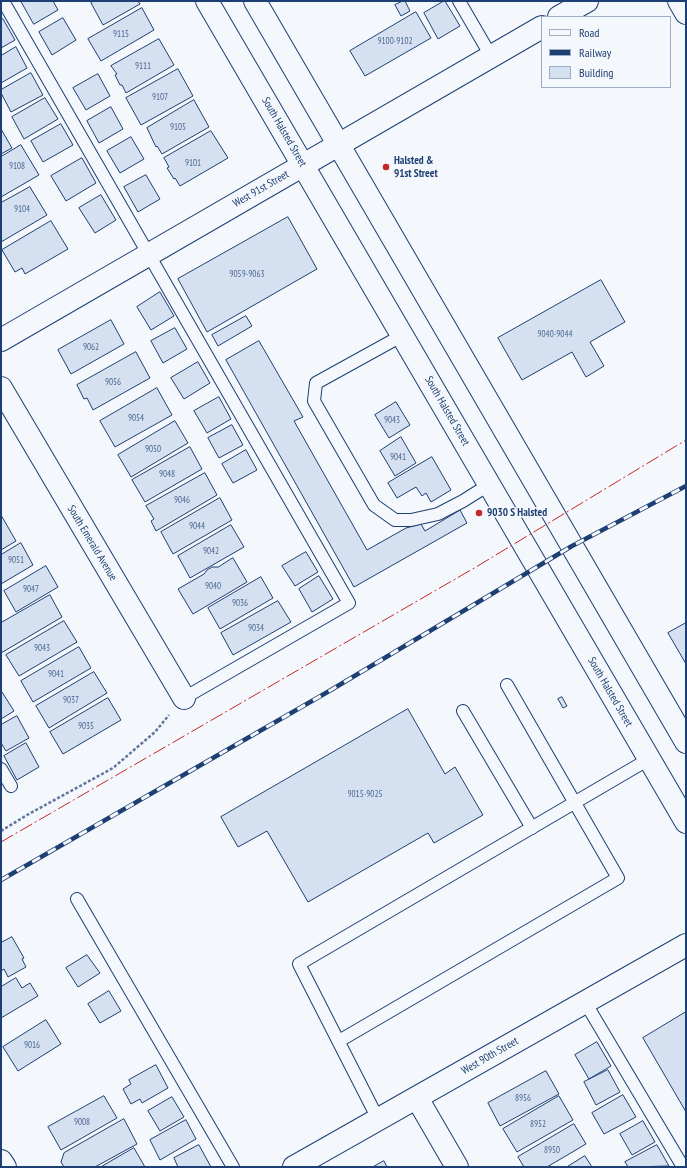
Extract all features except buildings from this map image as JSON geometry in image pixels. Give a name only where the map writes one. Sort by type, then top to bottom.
[{"type":"main road","name":"South Halsted Street","points":[[207,1],[686,822]]},
{"type":"main road","points":[[255,1],[686,742]]},
{"type":"main road","points":[[561,16],[587,1]]},
{"type":"main road","points":[[679,1],[686,13]]},
{"type":"main road","name":"West 91st Street","points":[[1,340],[541,28]]},
{"type":"main road","name":"South Emerald Avenue","points":[[1,388],[184,698]]},
{"type":"main road","name":"West 90th Street","points":[[294,1167],[686,945]]},
{"type":"main road","points":[[417,1098],[457,1167]]},
{"type":"main road","points":[[1,1161],[4,1167]]},
{"type":"lane","points":[[3,1],[150,254],[349,603],[184,698]]},
{"type":"lane","points":[[459,1],[491,56]]},
{"type":"lane","points":[[402,335],[316,383],[314,401],[374,505],[395,520],[411,520],[438,514],[463,501],[490,484]]},
{"type":"lane","points":[[339,1041],[618,878],[508,685]]},
{"type":"lane","points":[[463,711],[532,828]]},
{"type":"lane","points":[[378,1119],[299,964],[649,759]]},
{"type":"lane","points":[[1,770],[11,786]]},
{"type":"lane","points":[[77,899],[233,1167]]},
{"type":"lane","points":[[585,1002],[683,1167]]},
{"type":"path","points":[[1,831],[113,768],[155,732],[184,698]]},
{"type":"railway","points":[[1,880],[331,690],[572,546],[686,486]]},
{"type":"power","points":[[1,842],[476,567],[686,440]]},
{"type":"place","name":"Halsted & 91st Street","points":[[386,167]]},
{"type":"place","name":"9030 S Halsted","points":[[479,513]]}]
